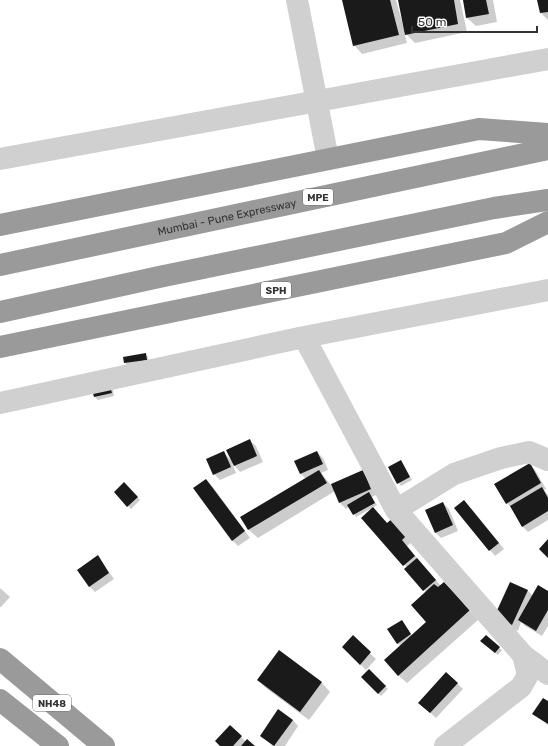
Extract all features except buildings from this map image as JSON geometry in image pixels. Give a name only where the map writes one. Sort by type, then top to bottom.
[{"type":"highway","points":[[0,225],[479,129],[548,134]]},
{"type":"highway","name":"Mumbai - Pune Expressway","points":[[0,265],[150,232],[548,149]]},
{"type":"highway","points":[[0,312],[159,277],[494,208],[548,200]]},
{"type":"highway","name":"SPH","points":[[0,347],[506,243],[548,222]]},
{"type":"highway","name":"NH48","points":[[0,659],[104,746]]},
{"type":"highway","name":"NH48","points":[[0,700],[58,746]]},
{"type":"street","points":[[297,0],[328,159]]},
{"type":"street","points":[[0,159],[548,59]]},
{"type":"street","points":[[0,403],[304,337],[548,290]]},
{"type":"street","points":[[304,337],[396,510],[523,655],[548,674]]},
{"type":"street","points":[[396,510],[454,474],[501,458],[529,452],[548,460]]},
{"type":"street","points":[[445,746],[521,687],[528,675],[523,655]]}]
